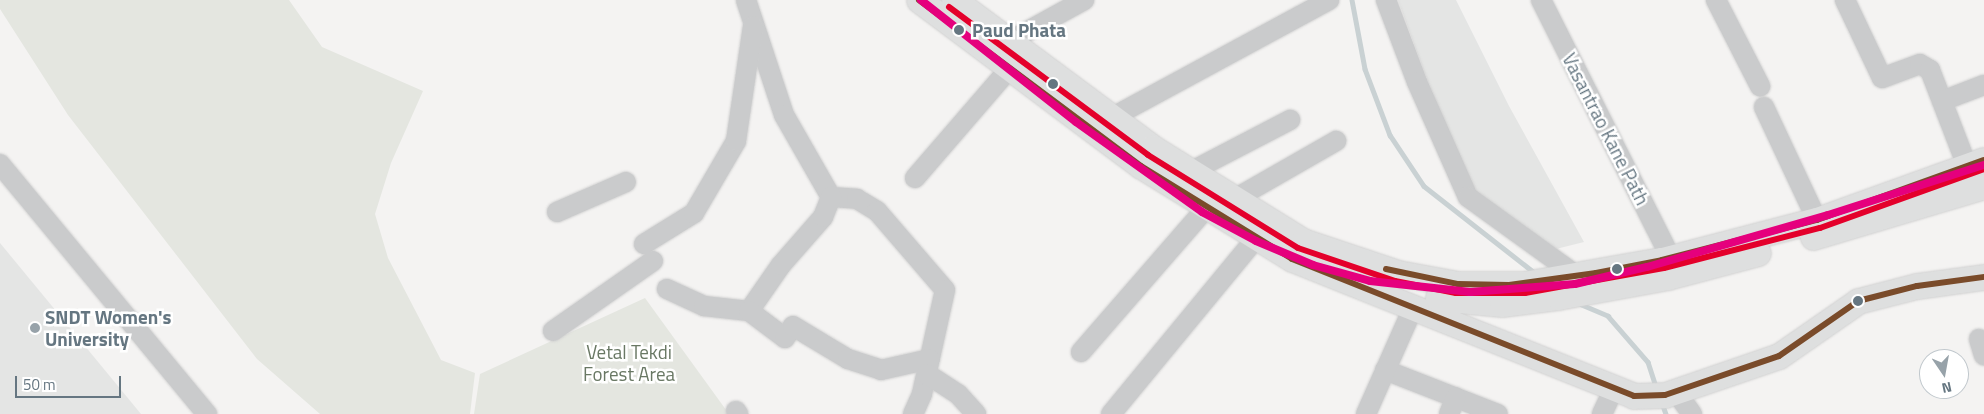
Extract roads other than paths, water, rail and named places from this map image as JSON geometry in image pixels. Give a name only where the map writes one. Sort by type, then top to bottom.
[{"type":"main road","points":[[919,0],[1141,166],[1256,238],[1328,276],[1614,388],[1664,395],[1779,356],[1858,301],[1917,286],[1984,277]]},
{"type":"main road","points":[[954,0],[1111,118],[1233,200],[1302,241],[1376,266],[1458,284],[1512,291],[1668,277],[1767,251],[1984,186]]},
{"type":"main road","points":[[1571,286],[1817,220],[1976,163]]},
{"type":"main road","points":[[1491,339],[1512,291]]},
{"type":"street","points":[[746,0],[784,115],[831,197]]},
{"type":"street","points":[[1008,42],[1084,0]]},
{"type":"street","points":[[1111,118],[1329,0]]},
{"type":"street","points":[[1386,0],[1417,82],[1468,197],[1571,286]]},
{"type":"street","name":"Vasantrao Kane Path","points":[[1541,0],[1671,258]]},
{"type":"street","points":[[1716,0],[1760,86]]},
{"type":"street","points":[[1845,0],[1882,78],[1920,64],[1926,65],[1942,101],[1976,163]]},
{"type":"street","points":[[644,244],[694,213],[736,141],[753,22]]},
{"type":"street","points":[[915,178],[1009,69]]},
{"type":"street","points":[[1942,101],[1984,85]]},
{"type":"street","points":[[1764,107],[1817,220]]},
{"type":"street","points":[[1190,172],[1290,120]]},
{"type":"street","points":[[1233,200],[1336,141]]},
{"type":"street","points":[[0,164],[207,414]]},
{"type":"street","points":[[557,212],[626,182]]},
{"type":"street","points":[[749,312],[781,264],[822,217],[831,197]]},
{"type":"street","points":[[831,197],[857,199],[877,211],[945,290],[928,366],[913,414]]},
{"type":"street","points":[[1081,352],[1206,208]]},
{"type":"street","points":[[1111,414],[1256,238]]},
{"type":"street","points":[[553,331],[653,262]]},
{"type":"street","points":[[667,289],[704,306],[749,312],[785,338],[793,326],[848,359],[882,370],[928,366],[976,414]]},
{"type":"street","points":[[1366,414],[1413,308]]},
{"type":"street","points":[[1385,370],[1453,406],[1498,414]]},
{"type":"street","points":[[1602,414],[1614,388]]},
{"type":"street","points":[[1664,395],[1692,414]]},
{"type":"waterway","points":[[1352,0],[1365,69],[1390,135],[1424,186],[1535,273]]},
{"type":"waterway","points":[[1578,303],[1608,316],[1648,362],[1656,387]]},
{"type":"waterway","points":[[1662,403],[1666,414]]},
{"type":"place","name":"Paud Phata","points":[[959,30]]},
{"type":"place","name":"SNDT Women's University","points":[[35,328]]},
{"type":"park label","name":"Vetal Tekdi Forest Area","points":[[629,363]]}]
